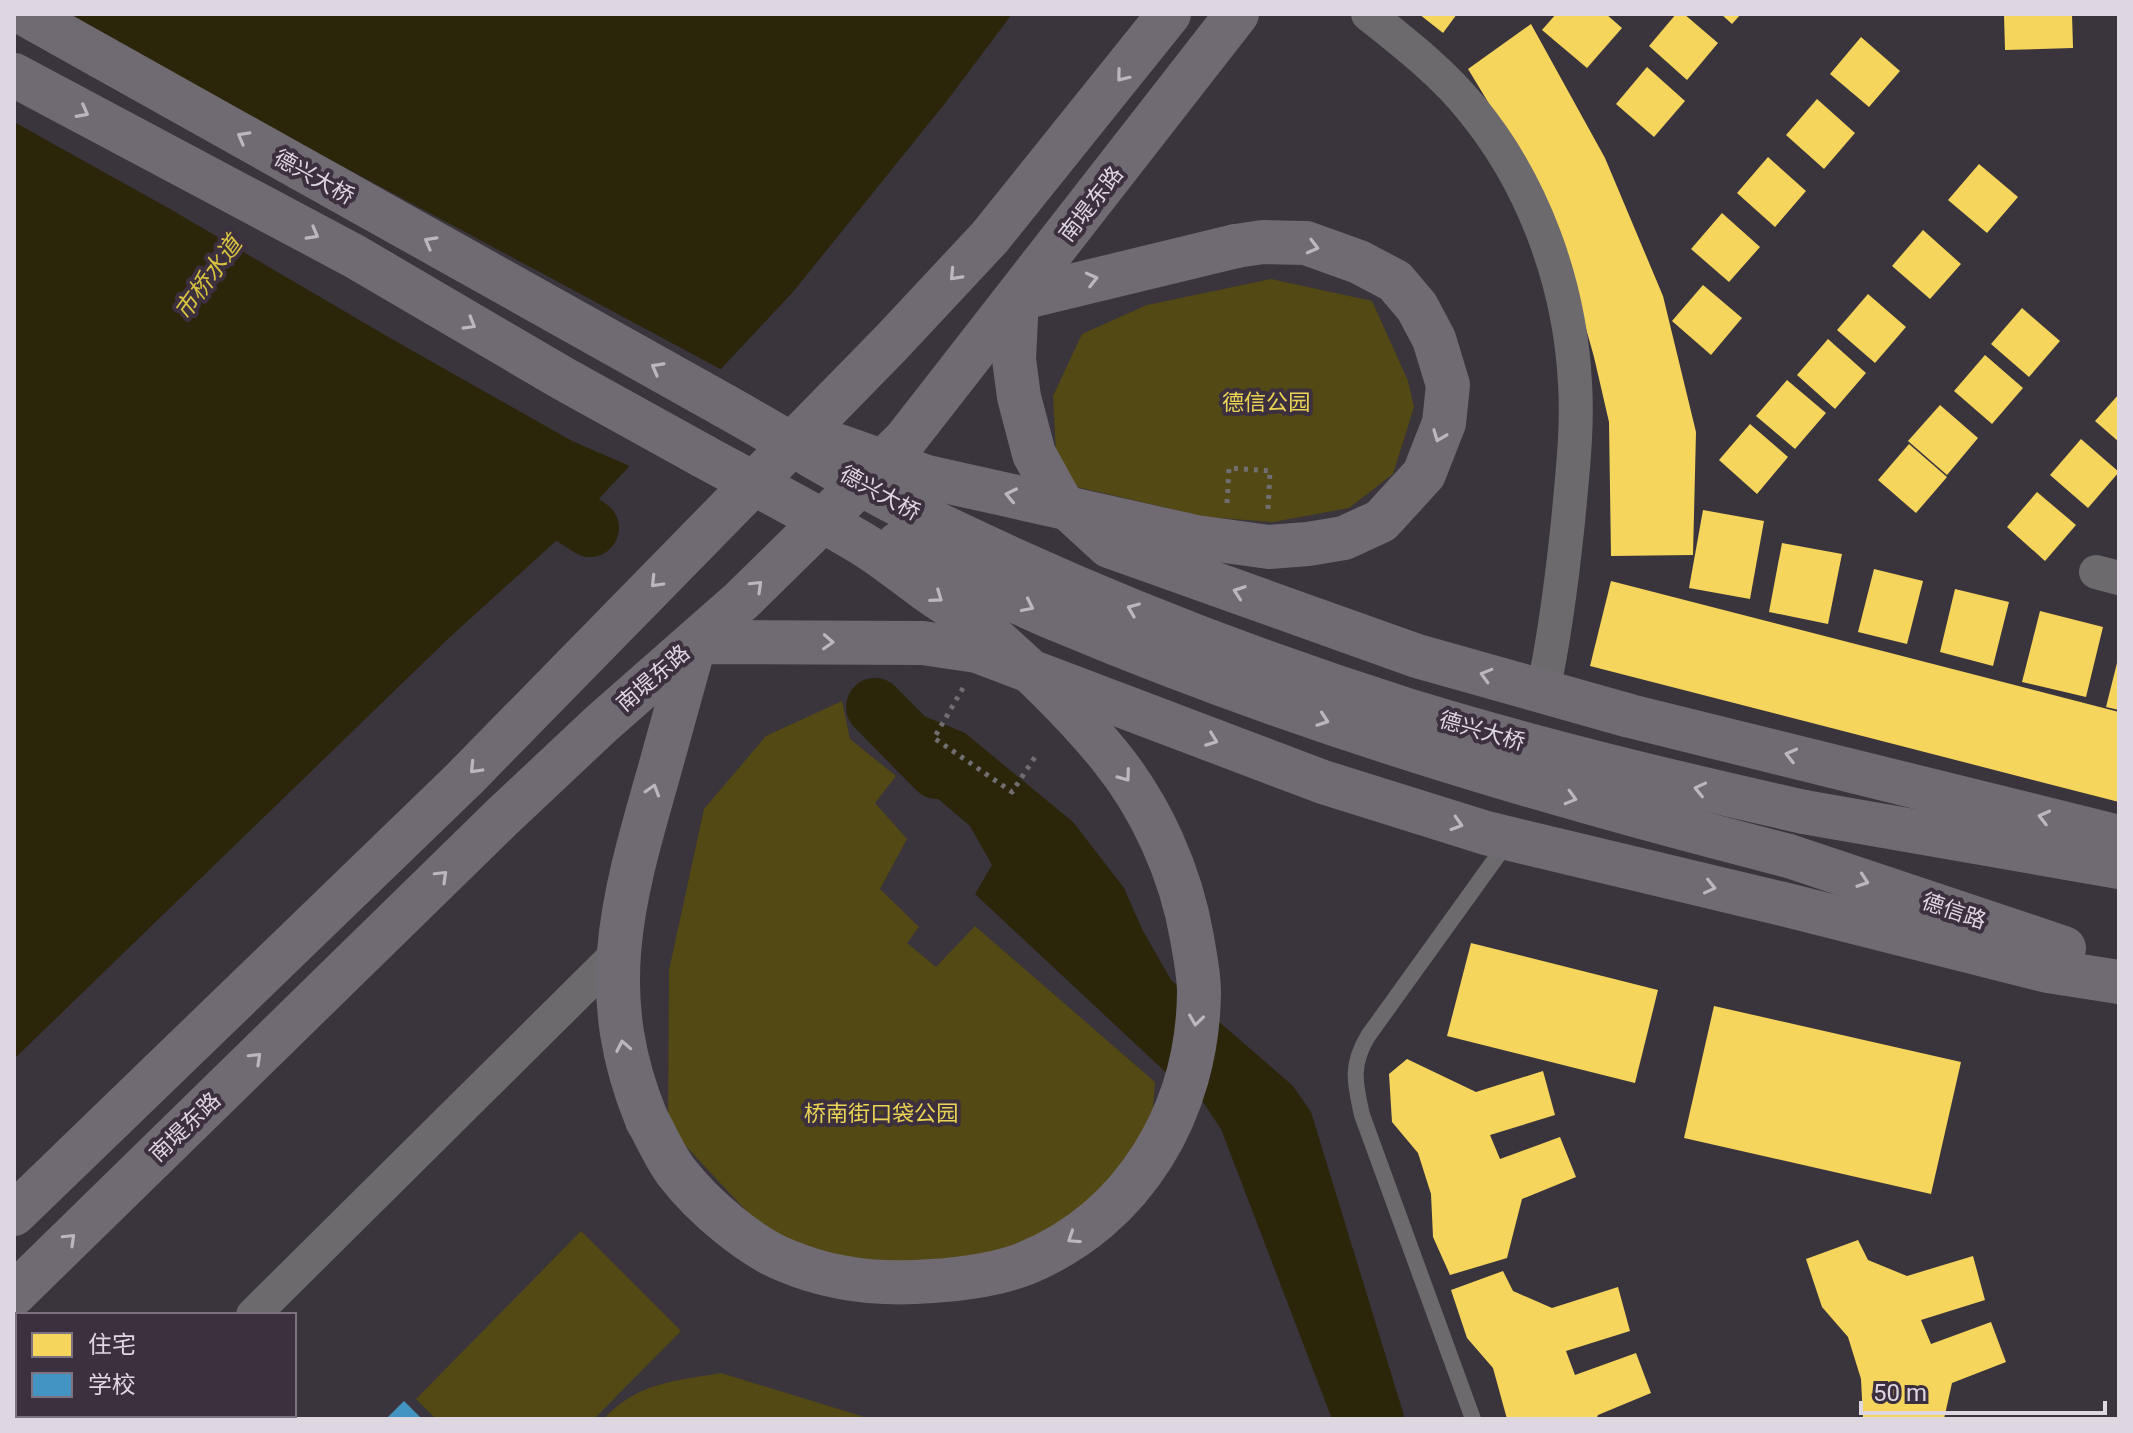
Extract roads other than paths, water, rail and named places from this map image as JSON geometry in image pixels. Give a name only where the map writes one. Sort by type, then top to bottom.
[{"type":"main road","name":"德兴大桥","points":[[25,14],[950,530],[1072,585],[1206,638],[1407,710],[1654,778],[1804,812],[2119,867]]},
{"type":"main road","points":[[14,1214],[464,779],[891,343],[990,237],[1169,14]]},
{"type":"main road","name":"南堤东路","points":[[14,1294],[501,818],[742,600],[905,440],[1237,14]]},
{"type":"main road","name":"德兴大桥","points":[[14,75],[354,256],[703,456],[807,501],[1061,622],[1258,698],[1450,763],[1615,811],[1789,856]]},
{"type":"main road","points":[[725,406],[927,477],[1196,537],[1269,547],[1344,538],[1381,521],[1424,474],[1444,423],[1448,385],[1434,339],[1417,307],[1395,281],[1359,262],[1306,243],[1263,242],[1236,246],[1017,299],[1014,359],[1019,397],[1034,454],[1060,501],[1109,546],[1417,656],[1630,716],[2119,837]]},
{"type":"main road","points":[[703,456],[863,544],[980,627],[1035,677],[1109,754],[1139,797],[1182,892],[1200,988],[1188,1073],[1176,1113],[1151,1160],[1118,1203],[1074,1239],[1022,1265],[973,1278],[901,1284],[857,1280],[786,1261],[754,1243],[710,1208],[677,1173],[647,1120],[631,1082],[621,1041],[619,932],[635,853],[695,642],[923,643],[977,651],[1323,782],[1510,839],[2048,971],[2119,982]]},
{"type":"main road","name":"德信路","points":[[1789,856],[2119,967]]},
{"type":"street","points":[[1368,14],[1419,55],[1471,108],[1515,173],[1544,233],[1564,300],[1575,382],[1573,469],[1564,562],[1543,691]]},
{"type":"street","points":[[255,1313],[618,953]]},
{"type":"lane","points":[[1473,1419],[1362,1115],[1353,1076],[1360,1050],[1368,1036],[1510,839]]},
{"type":"water","name":"市桥水道","points":[[14,14],[1012,14],[946,102],[793,292],[579,520],[450,637],[14,1059]]},
{"type":"water","points":[[884,714],[924,716],[965,733],[1073,822],[1124,888],[1142,929],[1171,980],[1293,1086],[1311,1112],[1405,1419],[1332,1419],[1221,1129],[1203,1102],[1174,1080],[975,894],[992,865],[970,826],[885,750]]},
{"type":"waterway","points":[[512,477],[590,528]]},
{"type":"waterway","points":[[875,707],[937,770]]},
{"type":"park label","name":"德信公园","points":[[1266,402]]},
{"type":"park label","name":"桥南街口袋公园","points":[[881,1113]]}]
